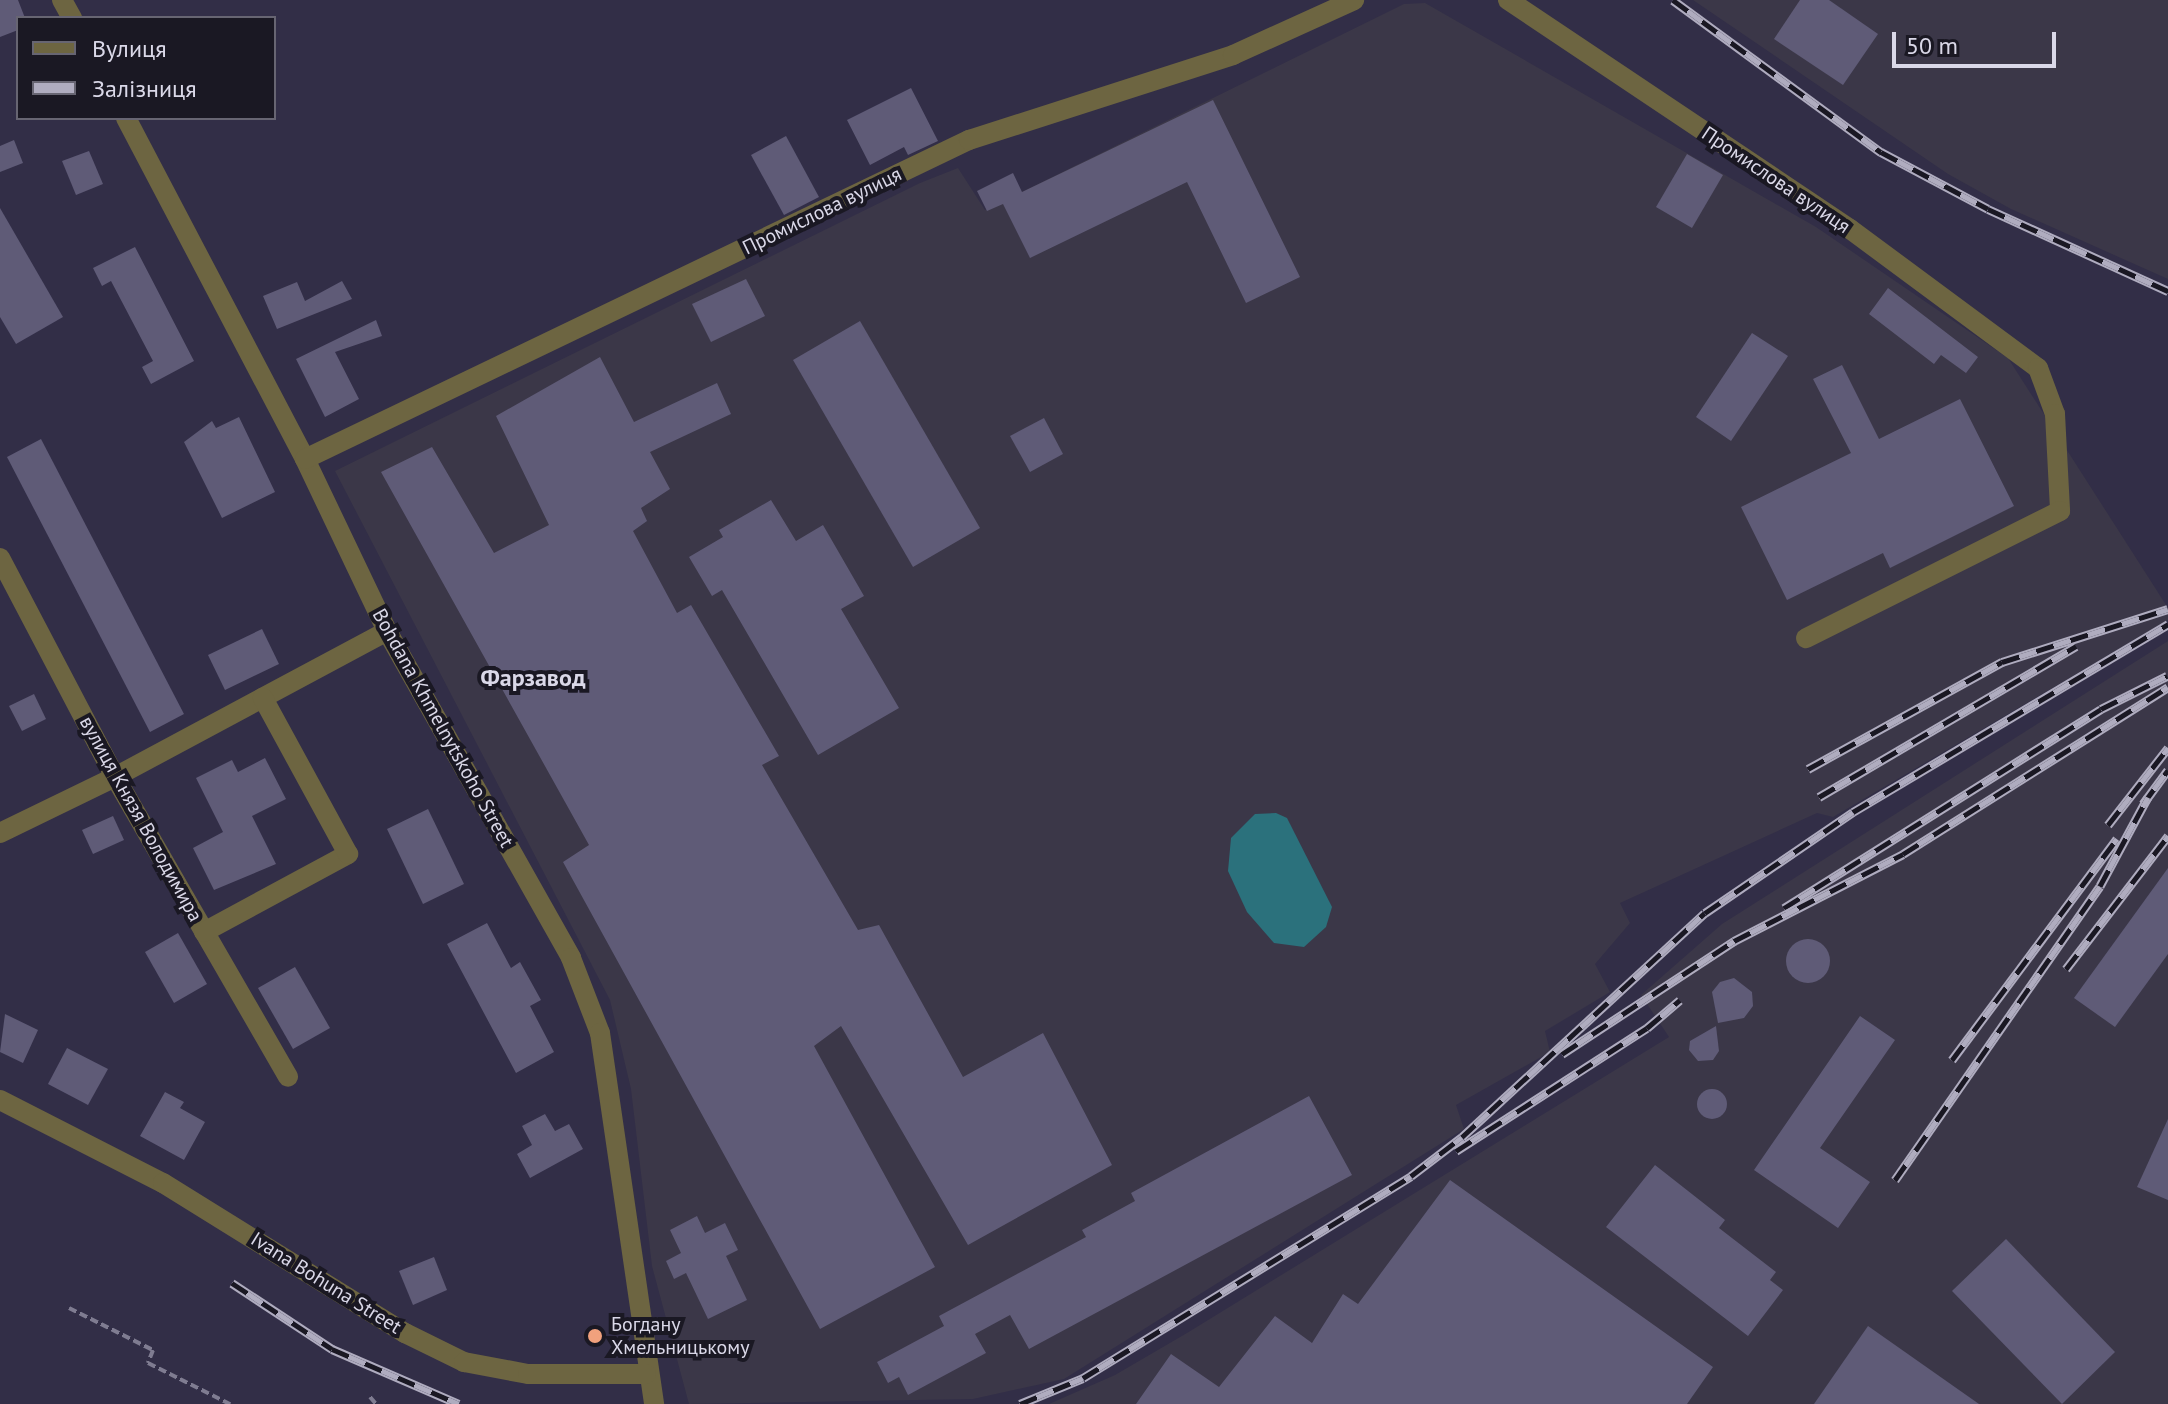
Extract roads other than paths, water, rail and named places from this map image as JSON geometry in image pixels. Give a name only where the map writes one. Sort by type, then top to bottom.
[{"type":"street","name":"Промислова вулиця","points":[[305,459],[969,140],[1233,55],[1354,0]]},
{"type":"street","name":"Промислова вулиця","points":[[1508,0],[1850,229],[2038,368],[2055,414],[2060,511],[1806,638]]},
{"type":"street","name":"Bohdana Khmelnytskoho Street","points":[[127,120],[305,459],[387,631],[571,958],[600,1033],[646,1374]]},
{"type":"street","name":"вулиця Князя Володимира","points":[[0,558],[115,777],[288,1077]]},
{"type":"street","points":[[0,833],[115,777],[387,631]]},
{"type":"street","points":[[204,932],[348,854],[263,698]]},
{"type":"street","name":"Ivana Bohuna Street","points":[[0,1100],[163,1183],[405,1333],[464,1362],[528,1374],[646,1374]]},
{"type":"street","points":[[646,1374],[654,1404]]},
{"type":"railway","points":[[1673,0],[1881,152],[1988,209],[2168,291]]},
{"type":"railway","points":[[1808,769],[2002,662],[2168,609]]},
{"type":"railway","points":[[1020,1404],[1083,1378],[1411,1176],[1462,1137],[1705,913],[1853,812],[2168,624]]},
{"type":"railway","points":[[1819,797],[2076,646]]},
{"type":"railway","points":[[1784,908],[2101,709],[2167,676]]},
{"type":"railway","points":[[1562,1054],[1734,941],[1903,854],[2168,687]]},
{"type":"railway","points":[[2108,825],[2168,748]]},
{"type":"railway","points":[[2143,804],[2168,770]]},
{"type":"railway","points":[[1895,1180],[2100,886],[2148,797]]},
{"type":"railway","points":[[2066,969],[2168,836]]},
{"type":"railway","points":[[1952,1060],[2117,839]]},
{"type":"railway","points":[[1456,1151],[1647,1028],[1680,1000]]},
{"type":"railway","points":[[232,1283],[332,1349],[459,1404]]},
{"type":"place","name":"Богдану Хмельницькому","points":[[595,1336]]},
{"type":"district","name":"Фарзавод","points":[[533,678]]}]
